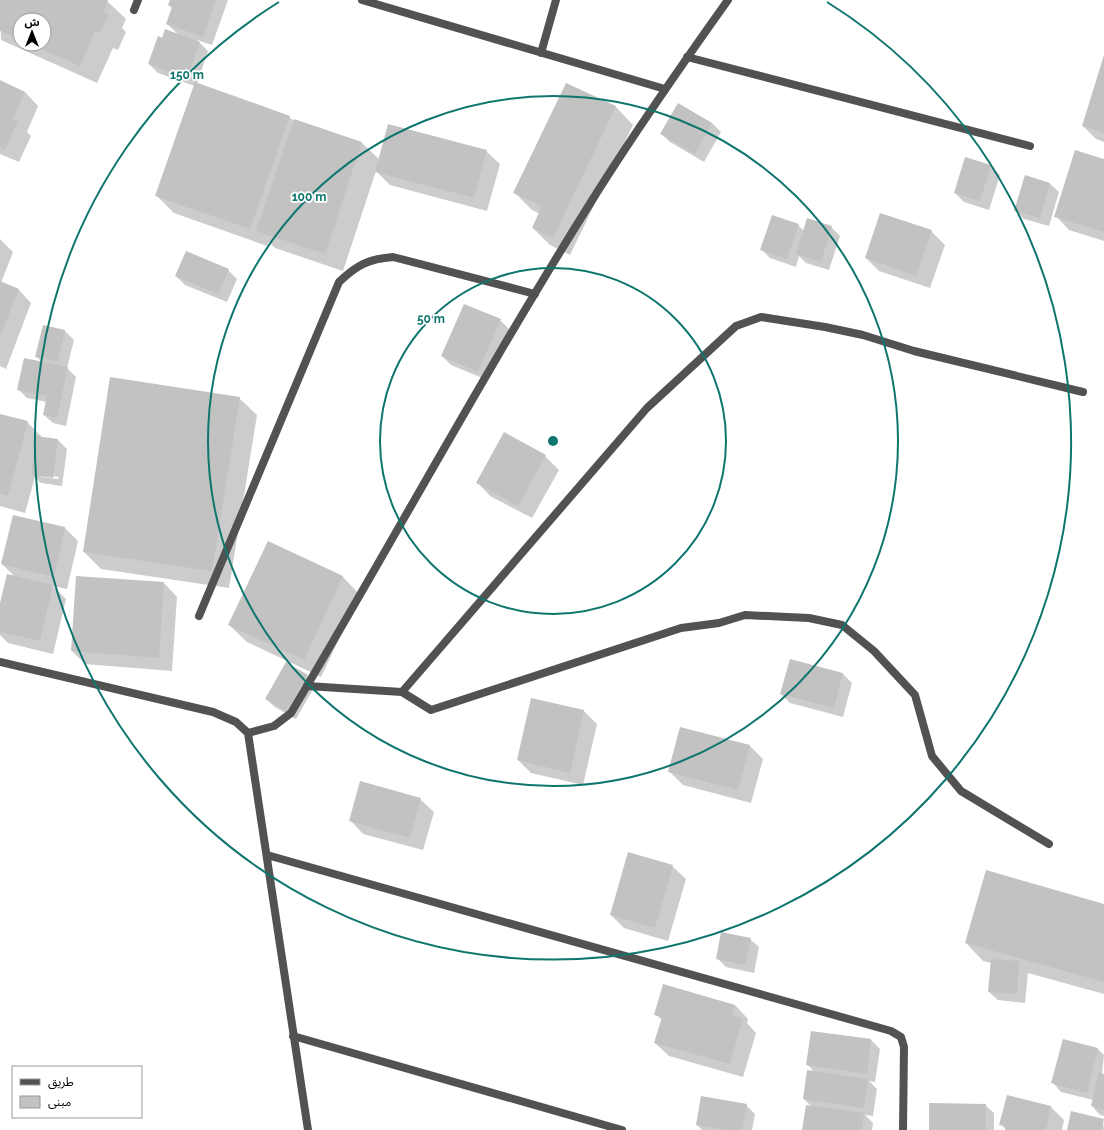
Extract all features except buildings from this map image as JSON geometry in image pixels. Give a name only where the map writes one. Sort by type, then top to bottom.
[{"type":"street","points":[[134,10],[138,0]]},
{"type":"street","points":[[362,0],[665,89]]},
{"type":"street","points":[[540,52],[556,0]]},
{"type":"street","points":[[248,733],[264,729],[283,721],[291,713],[446,444],[591,202],[665,89],[728,0]]},
{"type":"street","points":[[687,58],[1030,146]]},
{"type":"street","points":[[199,616],[339,282],[363,263],[377,258],[393,257],[535,294]]},
{"type":"street","points":[[402,692],[646,408],[736,326],[761,316],[825,327],[863,335],[914,351],[1083,392]]},
{"type":"street","points":[[307,686],[402,692],[431,710],[681,628],[719,623],[745,615],[809,618],[842,625],[874,651],[915,695],[932,756],[961,791],[1049,844]]},
{"type":"street","points":[[0,662],[213,712],[236,722],[248,733],[308,1130]]},
{"type":"street","points":[[267,855],[892,1031],[902,1037],[904,1047],[903,1130]]},
{"type":"street","points":[[293,1036],[622,1130]]}]
